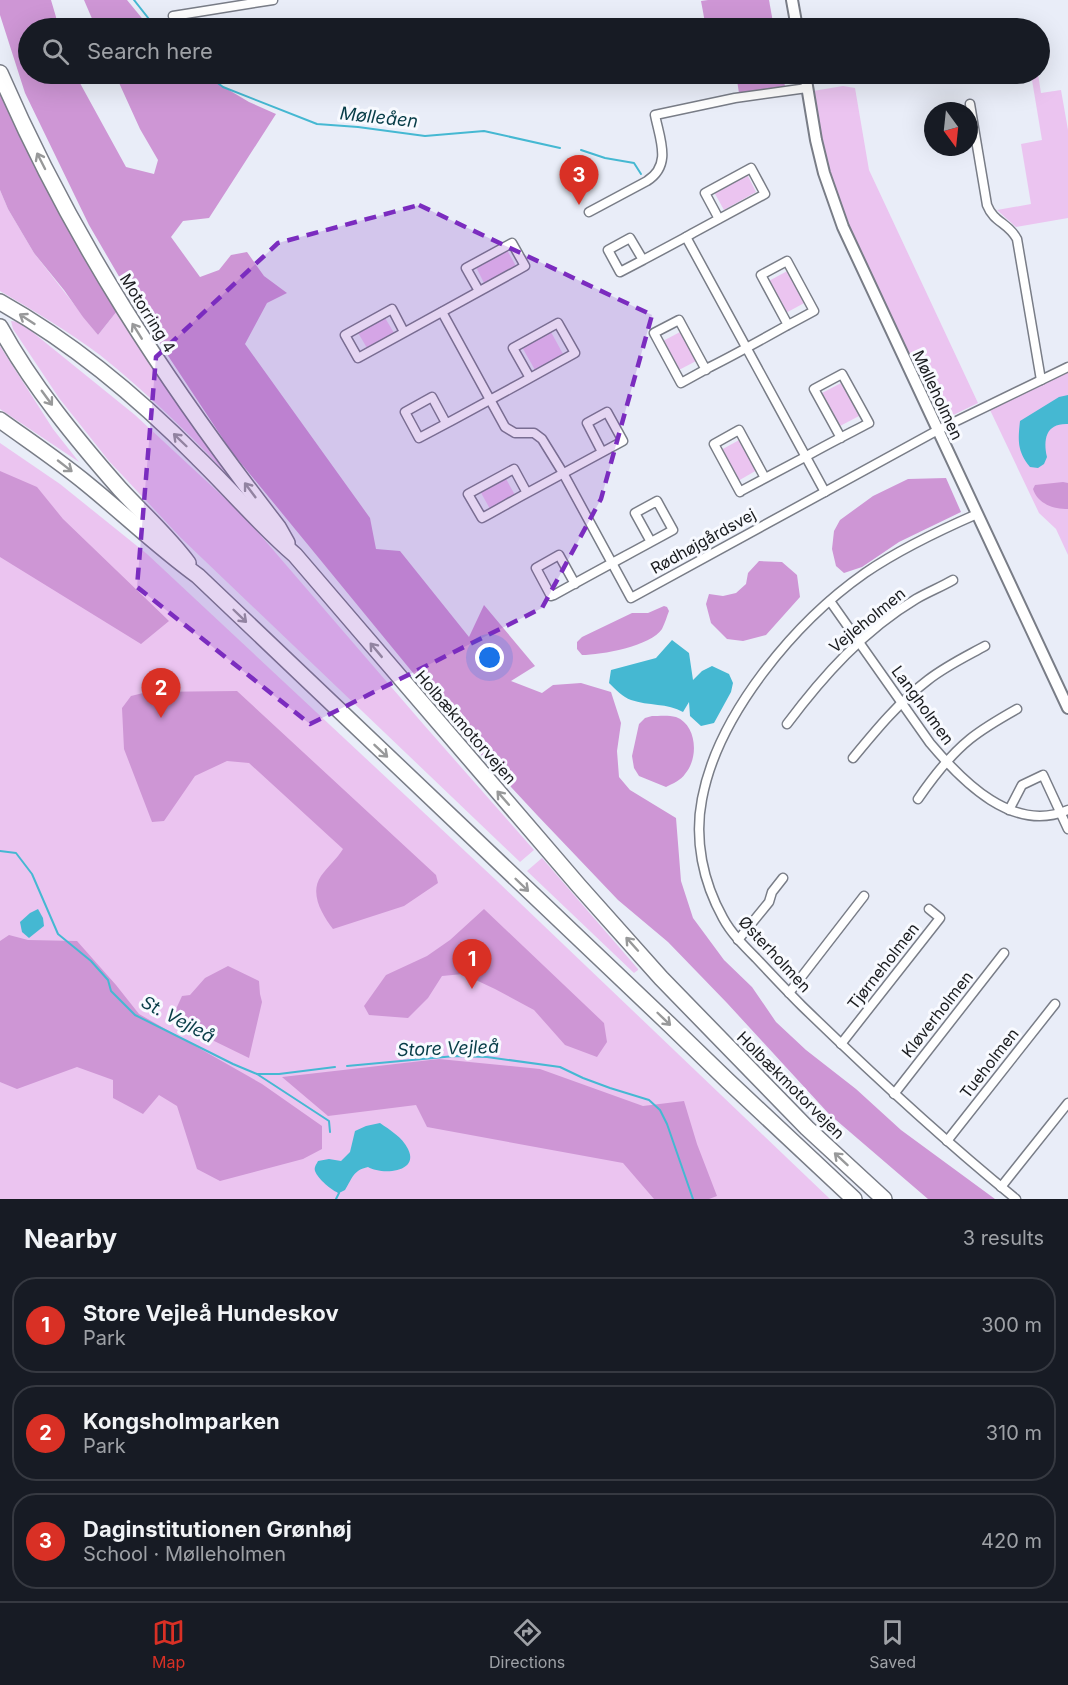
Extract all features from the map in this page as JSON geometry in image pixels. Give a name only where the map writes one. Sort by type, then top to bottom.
[{"type":"highway","name":"Motorring 4","points":[[0,73],[59,197],[110,287],[180,396],[278,527],[295,555]]},
{"type":"highway","name":"Holbækmotorvejen","points":[[0,302],[63,342],[108,376],[158,419],[231,491],[269,533],[295,555],[661,978],[807,1128],[884,1199]]},
{"type":"highway","points":[[1,329],[51,404],[82,444],[121,490],[177,549],[198,576],[854,1199]]},
{"type":"highway","points":[[0,420],[86,483],[168,555],[198,576]]},
{"type":"street","points":[[173,16],[238,3],[273,0]]},
{"type":"street","points":[[792,0],[795,18]]},
{"type":"street","name":"Mølleholmen","points":[[807,84],[816,140],[831,197],[843,227],[1068,708]]},
{"type":"street","points":[[589,212],[654,177],[660,169],[664,159],[655,115],[735,98],[807,87]]},
{"type":"street","points":[[978,152],[987,205],[994,218],[1011,229],[1017,239],[1041,380]]},
{"type":"street","points":[[643,260],[686,237],[765,194],[751,168],[705,193],[719,219]]},
{"type":"street","points":[[686,237],[825,492]]},
{"type":"street","points":[[404,332],[392,309],[345,335],[358,358],[442,312],[525,266],[512,243],[466,268],[479,291]]},
{"type":"street","points":[[706,370],[679,320],[654,333],[681,383],[706,370],[814,311],[787,261],[761,275],[788,325]]},
{"type":"street","name":"Rødhøjgårdsvej","points":[[442,312],[505,427],[515,433],[534,433],[542,439],[631,598],[938,430],[1068,367]]},
{"type":"street","points":[[446,423],[432,397],[405,412],[419,438],[530,378],[574,353],[558,323],[513,348],[530,378]]},
{"type":"street","name":"Rødhøjgårdsvej","points":[[765,478],[739,430],[714,444],[740,492],[841,438],[868,423],[842,374],[814,389],[841,438]]},
{"type":"street","points":[[527,493],[514,469],[468,494],[482,518],[623,441],[607,412],[587,423],[602,452]]},
{"type":"street","name":"Rødhøjgårdsvej","points":[[575,584],[559,555],[536,568],[551,596],[575,584],[651,542],[672,530],[657,501],[635,513],[651,542]]},
{"type":"street","name":"Østerholmen","points":[[978,514],[923,538],[864,574],[830,601],[800,629],[778,654],[752,688],[729,725],[710,768],[702,800],[701,857],[711,894],[724,920],[738,940],[789,993],[894,1094],[1016,1199]]},
{"type":"street","name":"Vejleholmen","points":[[787,724],[825,676],[859,642],[890,616],[953,580]]},
{"type":"street","name":"Langholmen","points":[[830,601],[901,703],[946,762],[971,785],[996,803],[1023,815],[1039,817],[1065,812]]},
{"type":"street","points":[[853,758],[901,703],[940,671],[985,646]]},
{"type":"street","points":[[918,799],[946,762],[969,740],[1017,709]]},
{"type":"street","points":[[1010,810],[1022,784],[1043,775],[1065,812],[1068,830]]},
{"type":"street","points":[[738,940],[769,902],[772,892],[783,878]]},
{"type":"street","points":[[789,993],[864,897]]},
{"type":"street","name":"Tjørneholmen","points":[[841,1044],[940,918],[929,909]]},
{"type":"street","name":"Kløverholmen","points":[[894,1094],[1004,953]]},
{"type":"street","name":"Tueholmen","points":[[947,1141],[1055,1004]]},
{"type":"street","points":[[1001,1187],[1068,1103]]},
{"type":"highlighted area","points":[[419,205],[652,315],[601,499],[542,608],[310,724],[137,587],[156,357],[278,243]]},
{"type":"shaded area","points":[[0,0],[51,0],[56,18],[18,18],[18,71],[0,15]]},
{"type":"shaded area","points":[[84,0],[127,0],[142,18],[92,18]]},
{"type":"shaded area","points":[[769,0],[772,18],[704,18],[701,1]]},
{"type":"shaded area","points":[[22,84],[80,84],[126,167],[154,174],[158,160],[140,129],[120,84],[219,84],[249,102],[276,114],[209,218],[183,221],[171,237],[200,277],[219,270],[231,255],[247,252],[264,276],[287,293],[267,303],[245,344],[370,518],[376,549],[400,551],[469,637],[484,605],[535,666],[511,681],[542,693],[553,685],[581,683],[611,692],[621,723],[617,751],[619,777],[630,790],[676,818],[681,881],[693,918],[724,960],[752,987],[776,1022],[806,1050],[856,1089],[901,1130],[995,1199],[928,1199],[829,1114],[668,942],[618,900],[473,746],[231,451],[145,321],[89,225]]},
{"type":"shaded area","points":[[738,84],[784,84],[785,86],[739,93]]},
{"type":"shaded area","points":[[1033,84],[1040,84],[1041,93],[1061,90],[1068,130],[1068,218],[1016,227],[997,210],[1031,204],[1021,144],[1042,140]]},
{"type":"shaded area","points":[[843,86],[855,88],[869,170],[978,403],[939,422],[832,188],[819,136],[813,91]]},
{"type":"shaded area","points":[[0,88],[117,311],[98,335],[34,253],[8,209],[0,190]]},
{"type":"shaded area","points":[[747,174],[756,192],[724,210],[714,192]]},
{"type":"shaded area","points":[[0,190],[8,209],[34,253],[98,335],[117,311],[164,383],[239,487],[172,418],[100,355],[63,329],[0,291]]},
{"type":"shaded area","points":[[507,250],[516,266],[484,283],[476,267]]},
{"type":"shaded area","points":[[791,269],[808,301],[782,315],[765,283]]},
{"type":"shaded area","points":[[384,316],[394,333],[367,348],[357,331]]},
{"type":"shaded area","points":[[11,321],[20,322],[135,415],[243,515],[534,850],[520,862],[181,538],[109,461],[59,398],[13,329]]},
{"type":"shaded area","points":[[682,331],[698,360],[677,371],[661,342]]},
{"type":"shaded area","points":[[551,332],[563,354],[535,370],[522,347]]},
{"type":"shaded area","points":[[0,346],[53,429],[79,462],[0,409]]},
{"type":"shaded area","points":[[1068,372],[1068,555],[1056,529],[1039,513],[990,410]]},
{"type":"shaded area","points":[[843,382],[861,415],[840,426],[822,393]]},
{"type":"shaded area","points":[[741,439],[757,470],[738,481],[721,450]]},
{"type":"shaded area","points":[[0,443],[60,484],[147,554],[497,881],[830,1199],[0,1199]]},
{"type":"shaded area","points":[[0,471],[37,487],[63,519],[169,621],[141,644],[0,557]]},
{"type":"shaded area","points":[[505,477],[515,495],[490,509],[480,491]]},
{"type":"shaded area","points":[[946,478],[961,512],[899,542],[862,567],[844,573],[836,566],[832,549],[834,531],[840,520],[873,496],[908,479]]},
{"type":"shaded area","points":[[1068,483],[1068,509],[1047,505],[1038,498],[1033,489],[1035,485]]},
{"type":"shaded area","points":[[759,561],[782,562],[797,575],[800,597],[766,635],[743,641],[727,639],[711,623],[706,604],[709,594],[723,596],[736,593],[746,584],[748,573]]},
{"type":"shaded area","points":[[664,606],[669,611],[662,629],[648,640],[637,645],[601,653],[582,655],[577,649],[577,642],[582,637],[632,613],[648,613]]},
{"type":"shaded area","points":[[237,691],[436,875],[438,883],[404,906],[333,929],[318,904],[316,889],[321,876],[343,849],[249,763],[227,761],[195,776],[164,821],[152,822],[124,749],[122,708],[131,696],[147,692]]},
{"type":"shaded area","points":[[673,716],[683,721],[692,734],[694,742],[692,759],[685,774],[666,787],[639,776],[634,768],[632,756],[639,724],[645,718]]},
{"type":"shaded area","points":[[542,858],[638,970],[634,973],[527,871]]},
{"type":"shaded area","points":[[484,909],[604,1023],[607,1042],[597,1057],[565,1045],[534,1010],[463,974],[442,976],[428,998],[408,1018],[369,1015],[364,1006],[386,975],[427,956],[450,940]]},
{"type":"shaded area","points":[[9,935],[28,940],[77,941],[139,1014],[262,1084],[322,1126],[322,1149],[303,1159],[220,1181],[197,1169],[177,1106],[159,1095],[143,1114],[113,1098],[113,1080],[77,1067],[17,1089],[0,1082],[0,941]]},
{"type":"shaded area","points":[[228,966],[259,981],[262,1002],[249,1058],[171,1020],[182,996],[190,995],[205,978]]},
{"type":"shaded area","points":[[439,1059],[540,1069],[643,1106],[684,1101],[697,1144],[717,1196],[709,1199],[654,1199],[623,1163],[427,1127],[416,1105],[328,1116],[282,1077]]},
{"type":"water","points":[[1068,395],[1068,424],[1061,424],[1051,429],[1046,438],[1047,457],[1044,464],[1038,468],[1030,467],[1019,445],[1020,421],[1059,397]]},
{"type":"water","points":[[672,640],[689,653],[693,680],[702,671],[712,666],[729,674],[733,683],[731,692],[714,723],[701,726],[690,716],[689,702],[683,712],[671,707],[638,702],[625,697],[609,683],[611,670],[656,658]]},
{"type":"water","points":[[38,909],[44,926],[29,938],[22,932],[20,922]]},
{"type":"water","points":[[380,1123],[403,1141],[408,1149],[409,1163],[390,1171],[363,1168],[354,1176],[345,1190],[339,1193],[319,1178],[315,1171],[318,1161],[329,1159],[341,1161],[350,1152],[355,1131]]},
{"type":"waterway","name":"Mølleåen","points":[[134,0],[148,18]]},
{"type":"waterway","name":"Mølleåen","points":[[219,84],[317,124],[425,136],[484,131],[560,148]]},
{"type":"waterway","points":[[581,150],[605,158],[634,163],[641,174]]},
{"type":"waterway","name":"St. Vejleå","points":[[0,851],[16,853],[32,874],[58,934],[91,961],[108,980],[111,991],[135,1015],[257,1074],[279,1074],[335,1067]]},
{"type":"waterway","name":"Store Vejleå","points":[[347,1066],[455,1056],[487,1057],[560,1067],[583,1078],[649,1100],[660,1110],[667,1124],[693,1199]]},
{"type":"waterway","points":[[257,1074],[329,1121],[330,1132]]},
{"type":"waterway","points":[[336,1199],[338,1191]]},
{"type":"place","name":"Daginstitutionen Grønhøj","points":[[579,205]]},
{"type":"place","name":"Kongsholmparken","points":[[161,718]]},
{"type":"place","name":"Store Vejleå Hundeskov","points":[[472,989]]}]
